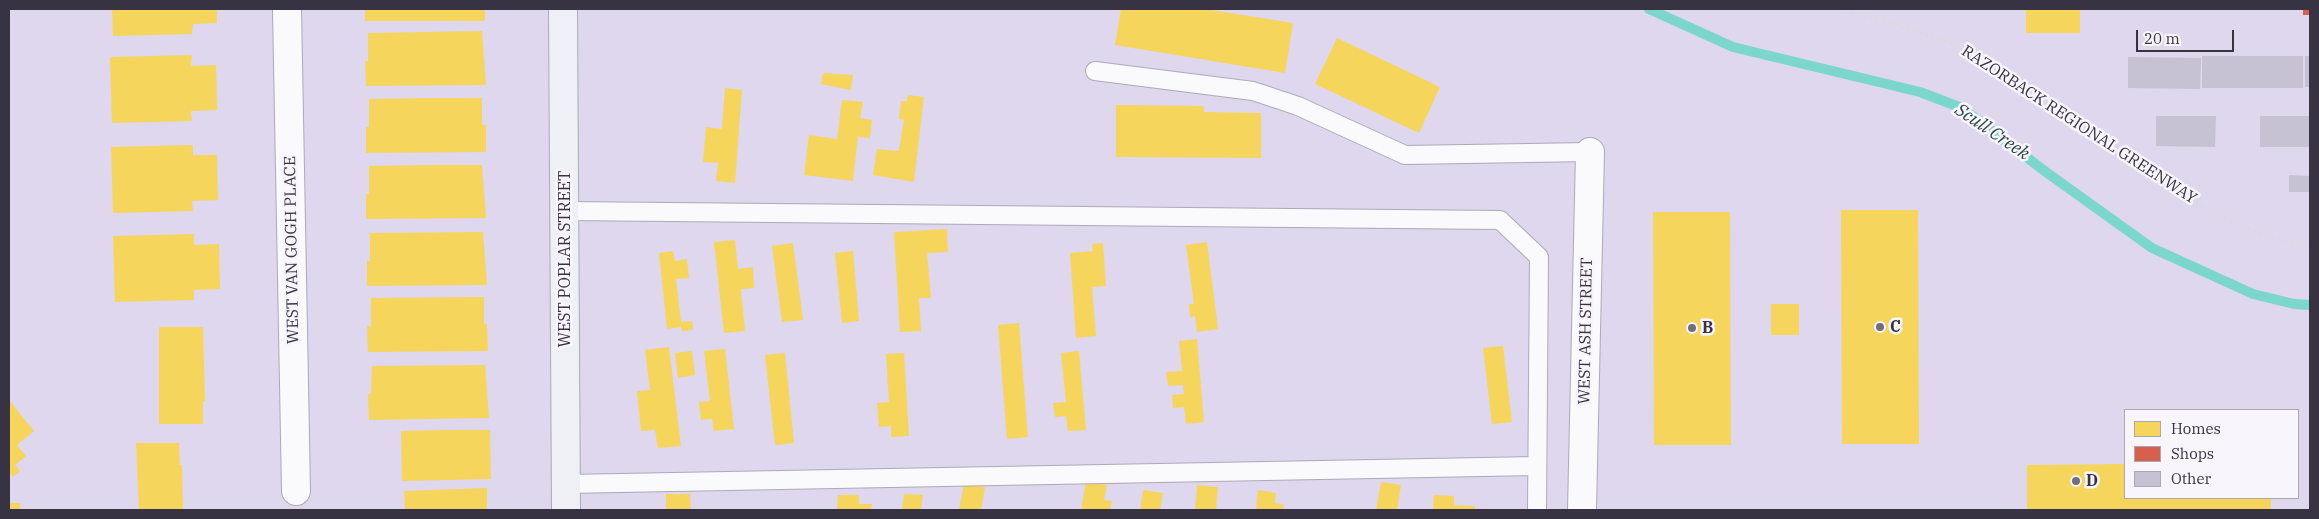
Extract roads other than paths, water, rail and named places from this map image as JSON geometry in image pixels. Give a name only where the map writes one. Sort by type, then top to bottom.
[{"type":"street","name":"WEST VAN GOGH PLACE","points":[[287,9],[296,491]]},
{"type":"street","name":"WEST POPLAR STREET","points":[[563,9],[566,497]]},
{"type":"street","name":"WEST ASH STREET","points":[[1582,510],[1590,152]]},
{"type":"lane","points":[[1095,71],[1253,90],[1298,106],[1405,155],[1590,152]]},
{"type":"lane","points":[[565,211],[1500,220],[1539,257],[1537,510]]},
{"type":"lane","points":[[566,497],[1536,466]]},
{"type":"waterway","name":"Scull Creek","points":[[1649,9],[1733,47],[1920,92],[1962,108],[2046,172],[2152,248],[2253,294],[2294,304],[2310,305]]},
{"type":"place","name":"C","points":[[1880,327]]},
{"type":"place","name":"B","points":[[1692,328]]},
{"type":"place","name":"D","points":[[2076,481]]}]
